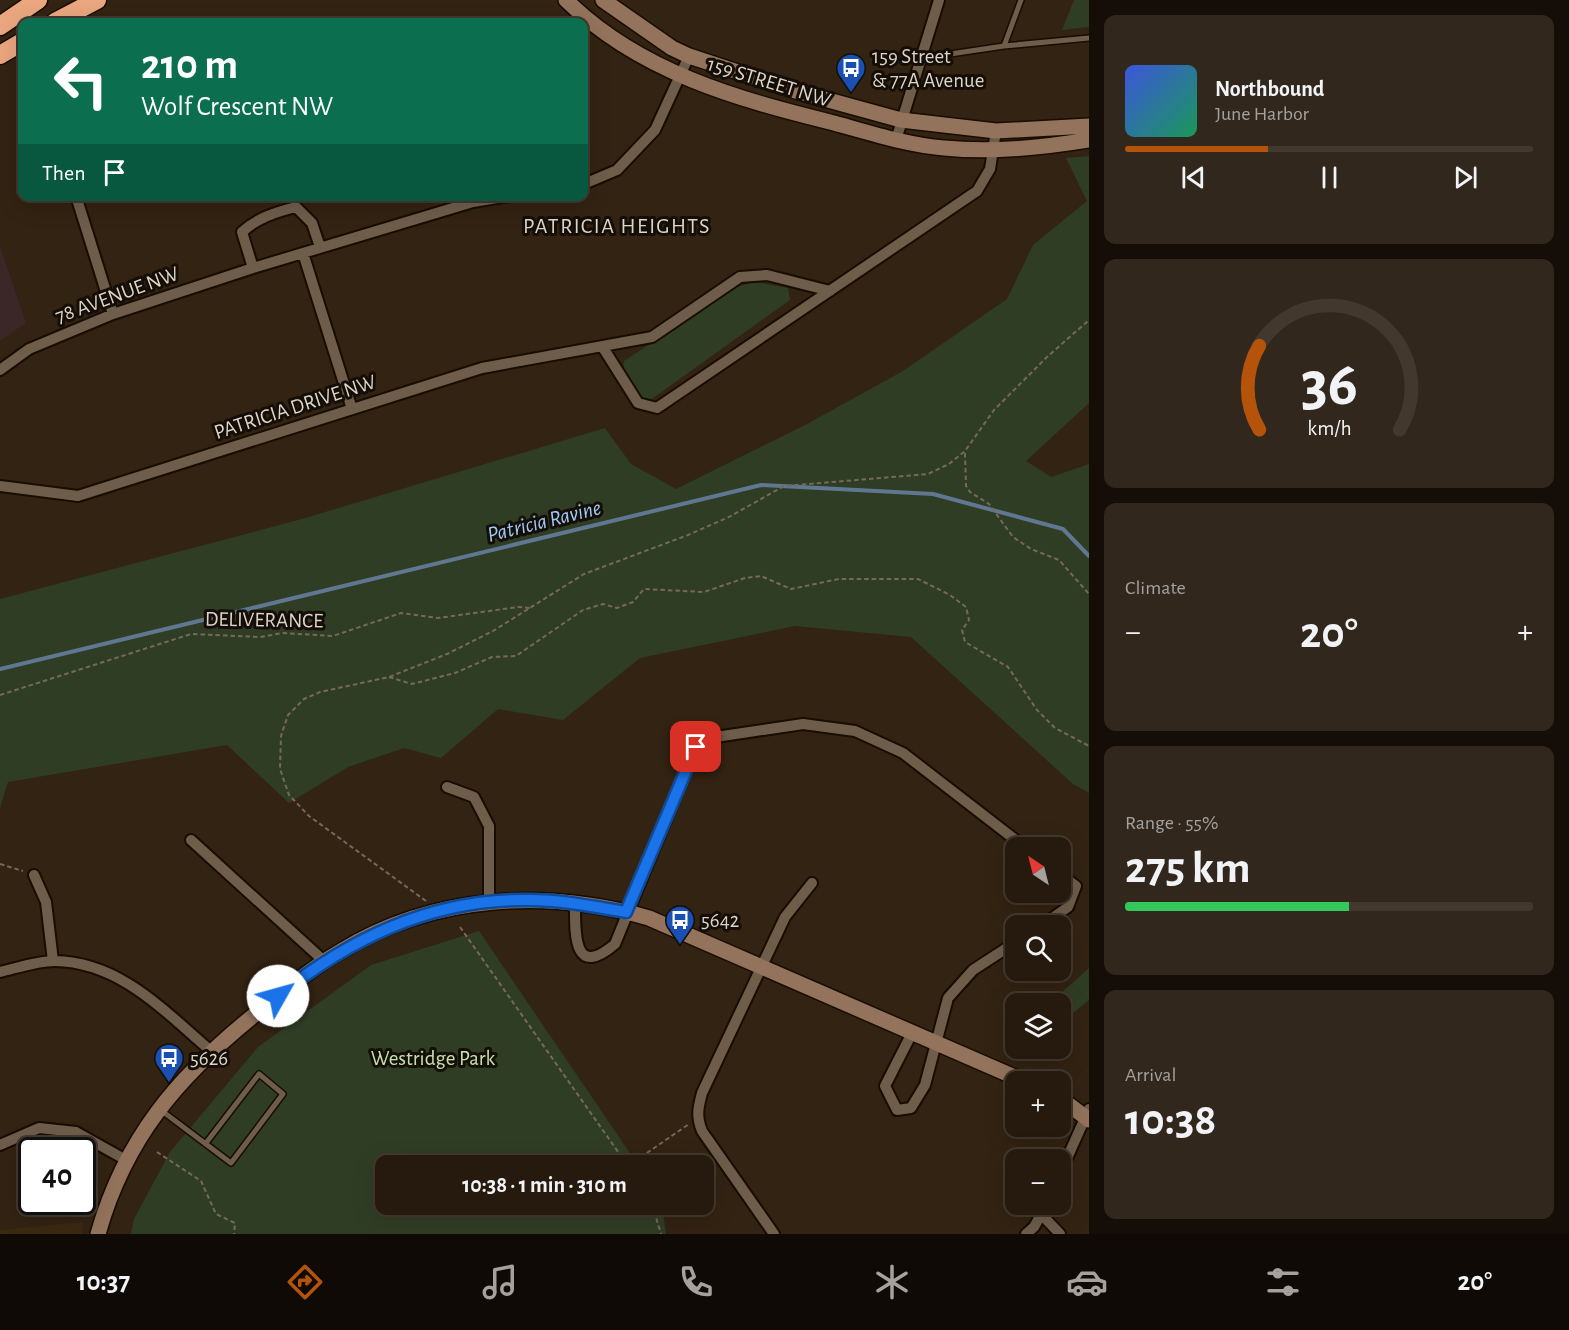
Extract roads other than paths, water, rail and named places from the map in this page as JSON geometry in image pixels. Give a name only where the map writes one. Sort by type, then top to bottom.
[{"type":"highway","points":[[0,26],[38,0]]},
{"type":"highway","points":[[63,18],[97,0]]},
{"type":"highway","points":[[0,55],[18,44]]},
{"type":"street","name":"159 STREET NW","points":[[566,0],[586,18]]},
{"type":"street","name":"159 STREET NW","points":[[603,0],[672,48],[689,56],[799,92],[901,120],[996,131],[1089,126]]},
{"type":"street","points":[[896,140],[939,0]]},
{"type":"street","name":"159 STREET NW","points":[[588,20],[645,60],[680,75],[747,101],[896,140],[944,148],[993,151],[1089,140]]},
{"type":"street","points":[[588,182],[617,170],[656,130],[689,56]]},
{"type":"street","points":[[602,346],[638,403],[657,408],[977,191],[990,169],[996,131]]},
{"type":"street","points":[[78,201],[113,314]]},
{"type":"street","name":"78 AVENUE NW","points":[[0,370],[29,349],[113,314],[465,201]]},
{"type":"street","points":[[253,268],[242,232],[249,225],[274,212],[296,207],[312,223],[320,247]]},
{"type":"street","points":[[303,253],[352,409]]},
{"type":"street","name":"PATRICIA DRIVE NW","points":[[0,486],[78,496],[482,368],[652,337],[740,277],[767,274],[830,291]]},
{"type":"street","points":[[575,904],[575,944],[581,953],[590,956],[604,953],[615,944],[626,912],[696,747],[709,738],[803,724],[855,731],[903,753],[1012,837]]},
{"type":"street","points":[[447,787],[474,797],[489,826],[489,902]]},
{"type":"street","points":[[191,840],[324,961]]},
{"type":"street","points":[[34,875],[46,902],[53,961]]},
{"type":"street","points":[[1071,882],[1076,886],[1071,900]]},
{"type":"street","points":[[774,1234],[702,1131],[697,1119],[702,1093],[764,966],[785,917],[812,883]]},
{"type":"street","points":[[98,1234],[126,1160],[158,1109],[211,1051],[324,961],[359,940],[396,924],[441,910],[489,902],[532,900],[626,912],[687,933],[1005,1073]]},
{"type":"street","points":[[1058,915],[1068,908],[1070,903]]},
{"type":"street","points":[[912,1033],[885,1086],[897,1110],[911,1108],[925,1084],[948,998],[973,970],[1005,949]]},
{"type":"street","points":[[0,972],[53,961],[94,965],[133,985],[211,1051]]},
{"type":"street","points":[[1071,1105],[1088,1115],[1071,1151]]},
{"type":"street","points":[[0,1144],[39,1128],[76,1132],[126,1160]]},
{"type":"street","points":[[1026,1234],[1041,1215]]},
{"type":"street","points":[[1048,1215],[1060,1234]]},
{"type":"lane","points":[[1004,46],[1021,0]]},
{"type":"lane","points":[[923,58],[1004,46],[1089,38]]},
{"type":"lane","points":[[158,1109],[231,1163],[283,1094],[259,1074],[206,1143]]},
{"type":"waterway","name":"Patricia Ravine","points":[[0,669],[761,485],[933,494],[1063,529],[1089,556]]},
{"type":"place","name":"159 Street & 77A Avenue","points":[[851,94]]},
{"type":"place","name":"5642","points":[[680,946]]},
{"type":"place","name":"5626","points":[[169,1084]]},
{"type":"district","name":"PATRICIA HEIGHTS","points":[[617,226]]},
{"type":"park label","name":"Westridge Park","points":[[433,1058]]}]
